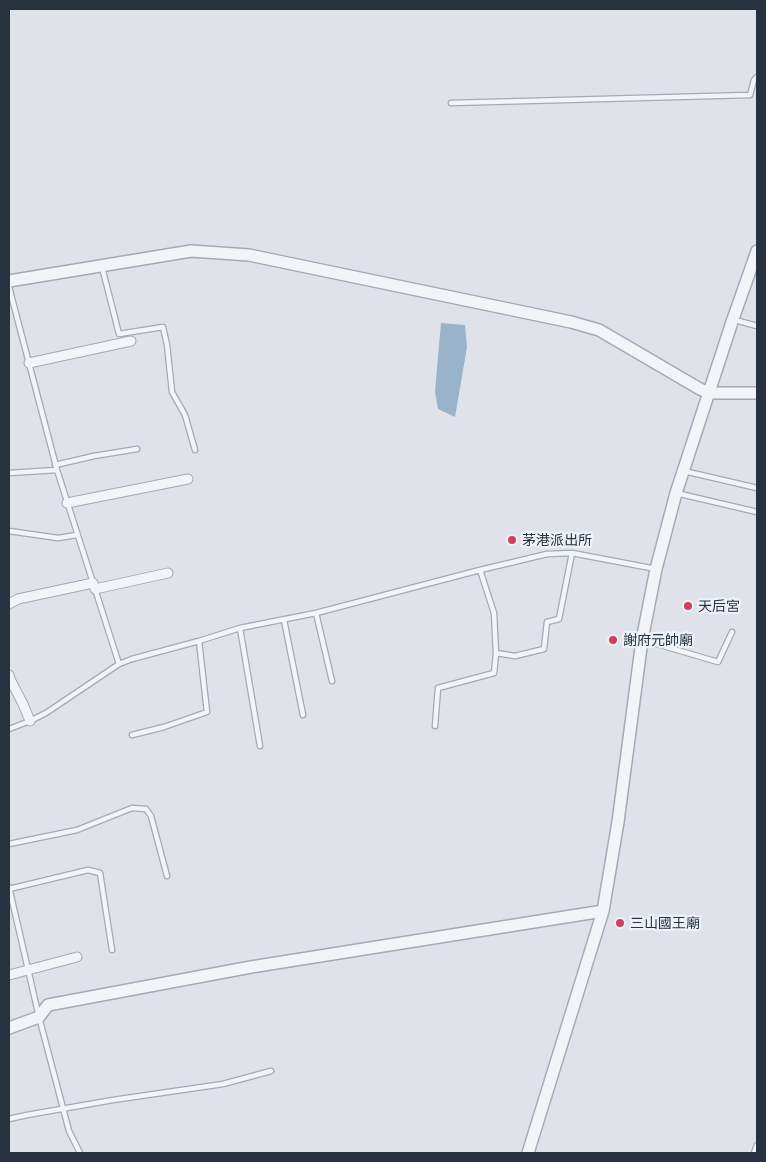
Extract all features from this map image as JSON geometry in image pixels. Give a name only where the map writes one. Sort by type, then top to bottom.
[{"type":"street","points":[[9,281],[191,251],[249,254],[551,318],[599,330],[709,393],[757,393]]},
{"type":"street","points":[[528,1153],[603,911],[618,822],[642,640],[656,569],[676,493],[733,319],[757,253]]},
{"type":"street","points":[[29,363],[131,341]]},
{"type":"street","points":[[67,503],[188,479]]},
{"type":"street","points":[[9,604],[18,599],[168,573]]},
{"type":"street","points":[[9,675],[30,721]]},
{"type":"street","points":[[9,1028],[39,1017],[48,1005],[58,1003],[251,967],[603,911]]},
{"type":"street","points":[[9,975],[77,957]]},
{"type":"lane","points":[[451,103],[750,95],[754,80],[757,77]]},
{"type":"lane","points":[[101,265],[119,334],[163,327],[172,392],[185,415],[195,450]]},
{"type":"lane","points":[[9,287],[56,467],[119,664]]},
{"type":"lane","points":[[733,319],[757,326]]},
{"type":"lane","points":[[9,473],[56,467],[94,456],[137,449]]},
{"type":"lane","points":[[684,471],[757,488]]},
{"type":"lane","points":[[676,493],[757,512]]},
{"type":"lane","points":[[9,531],[58,538],[77,535]]},
{"type":"lane","points":[[496,653],[514,656],[544,649],[547,622],[559,619],[572,553]]},
{"type":"lane","points":[[9,729],[46,713],[119,664],[240,628],[316,613],[547,554],[572,553],[656,569]]},
{"type":"lane","points":[[435,726],[438,688],[494,673],[496,653],[494,613],[480,570]]},
{"type":"lane","points":[[316,613],[332,681]]},
{"type":"lane","points":[[284,620],[303,715]]},
{"type":"lane","points":[[240,628],[260,746]]},
{"type":"lane","points":[[642,640],[718,662],[732,632]]},
{"type":"lane","points":[[132,735],[164,727],[207,712],[199,641]]},
{"type":"lane","points":[[9,844],[77,830],[132,808],[146,809],[151,816],[167,876]]},
{"type":"lane","points":[[80,1153],[68,1131],[9,888],[88,870],[100,873],[112,950]]},
{"type":"lane","points":[[9,1119],[113,1100],[223,1084],[271,1072]]},
{"type":"lane","points":[[754,1153],[757,1145]]},
{"type":"water","points":[[441,323],[465,325],[467,347],[455,417],[438,409],[435,391]]},
{"type":"place","name":"茅港派出所","points":[[512,540]]},
{"type":"place","name":"天后宮","points":[[688,606]]},
{"type":"place","name":"謝府元帥廟","points":[[613,640]]},
{"type":"place","name":"三山國王廟","points":[[620,923]]}]
